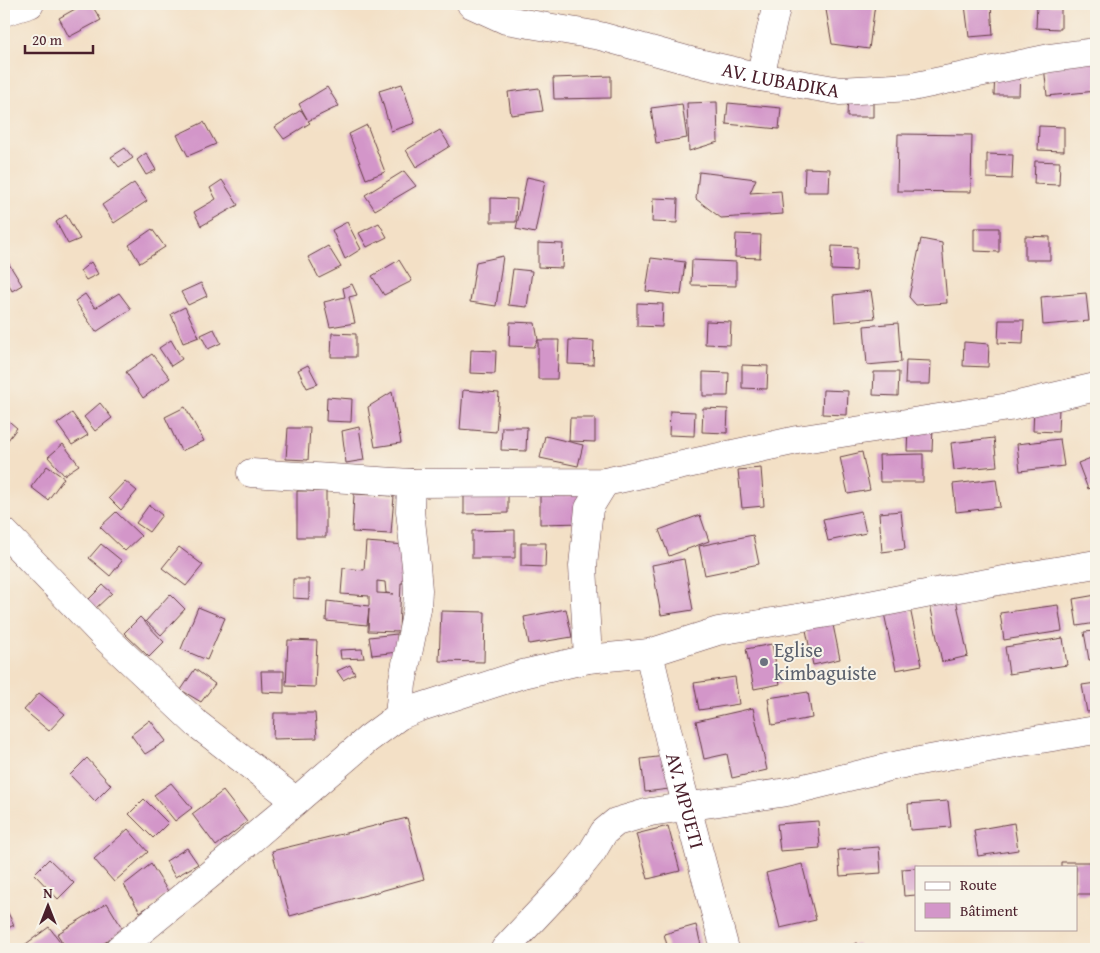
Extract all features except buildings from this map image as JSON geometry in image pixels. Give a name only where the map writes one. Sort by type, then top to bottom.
[{"type":"street","points":[[4,12],[30,4]]},
{"type":"street","name":"AV. LUBADIKA","points":[[471,4],[506,20],[600,36],[694,62],[760,77],[840,91],[912,87],[1050,58],[1096,52]]},
{"type":"street","points":[[760,77],[777,4]]},
{"type":"street","points":[[251,473],[411,484],[605,482],[797,440],[1009,407],[1096,387]]},
{"type":"street","points":[[588,659],[583,566],[589,508],[605,482]]},
{"type":"street","points":[[399,716],[402,684],[417,609],[418,590],[410,511],[411,484]]},
{"type":"street","points":[[4,532],[105,637],[196,724],[296,800]]},
{"type":"street","points":[[119,949],[225,862],[368,740],[399,716],[418,708],[523,674],[588,659],[649,653],[718,631],[1096,564]]},
{"type":"street","name":"AV. MPUETI","points":[[649,653],[673,755],[725,949]]},
{"type":"street","points":[[505,949],[567,883],[592,852],[604,832],[616,822],[650,812],[787,792],[898,765],[1096,730]]},
{"type":"place","name":"Eglise kimbaguiste","points":[[764,662]]}]
